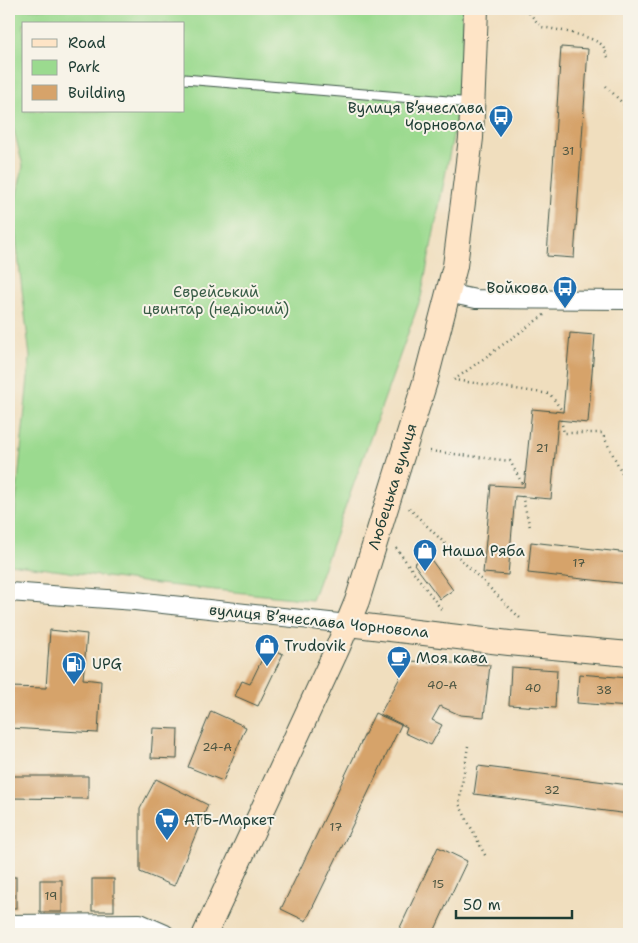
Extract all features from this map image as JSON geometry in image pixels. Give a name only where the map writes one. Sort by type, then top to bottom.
[{"type":"main road","name":"Любецька вулиця","points":[[205,934],[348,624],[425,382],[455,266],[471,138],[476,9]]},
{"type":"main road","name":"вулиця Вʼячеслава Чорновола","points":[[348,624],[510,643],[629,654]]},
{"type":"street","points":[[448,293],[476,299],[629,300]]},
{"type":"street","name":"вулиця Вʼячеслава Чорновола","points":[[9,592],[135,601],[348,624]]},
{"type":"street","points":[[9,924],[140,923],[165,934]]},
{"type":"lane","points":[[185,79],[472,103]]},
{"type":"path","points":[[526,10],[540,27],[563,31],[602,45],[608,57]]},
{"type":"path","points":[[606,86],[629,110]]},
{"type":"path","points":[[545,315],[454,380],[550,394],[563,412]]},
{"type":"path","points":[[561,420],[564,433],[602,433],[629,487]]},
{"type":"path","points":[[430,451],[510,461],[524,487]]},
{"type":"path","points":[[522,496],[530,527]]},
{"type":"path","points":[[409,508],[520,618]]},
{"type":"path","points":[[396,548],[441,609]]},
{"type":"path","points":[[468,746],[459,804],[486,857]]},
{"type":"path","points":[[327,934],[329,930]]},
{"type":"green space","name":"Єврейський цвинтар (недіючий)","points":[[9,9],[464,9],[463,60],[455,126],[421,297],[312,600],[158,584],[10,564],[30,357],[13,213],[23,166],[9,111]]},
{"type":"building","points":[[561,47],[588,49],[574,258],[547,256]]},
{"type":"building","points":[[570,333],[595,335],[588,423],[558,420],[551,499],[515,496],[508,575],[483,573],[491,485],[524,487],[532,409],[563,412]]},
{"type":"building","points":[[531,542],[629,553],[629,584],[528,573]]},
{"type":"building","points":[[427,554],[453,590],[440,599],[414,564]]},
{"type":"building","name":"UPG","points":[[50,630],[87,634],[83,679],[101,681],[98,733],[9,728],[9,687],[46,688]]},
{"type":"building","name":"Trudovik","points":[[268,647],[283,654],[258,706],[235,696],[242,681],[250,684]]},
{"type":"building","points":[[409,661],[490,665],[484,717],[460,715],[440,706],[432,720],[442,725],[431,745],[405,733],[407,727],[380,714]]},
{"type":"building","points":[[511,667],[557,670],[555,708],[509,705]]},
{"type":"building","points":[[579,674],[629,678],[629,707],[577,703]]},
{"type":"building","points":[[211,711],[246,727],[223,781],[188,767]]},
{"type":"building","points":[[375,713],[401,725],[306,921],[281,909]]},
{"type":"building","points":[[153,728],[178,729],[177,759],[151,758]]},
{"type":"building","points":[[478,766],[629,785],[629,814],[474,794]]},
{"type":"building","points":[[9,776],[88,776],[88,799],[9,798]]},
{"type":"building","name":"АТБ-Маркет","points":[[156,779],[208,805],[174,886],[140,872],[140,809]]},
{"type":"building","points":[[438,847],[467,861],[433,934],[397,934]]},
{"type":"building","points":[[9,877],[16,877],[16,908],[9,908]]},
{"type":"building","points":[[92,879],[114,879],[114,911],[92,911]]},
{"type":"building","points":[[40,880],[62,880],[62,912],[40,912]]},
{"type":"place","name":"Вулиця В’ячеслава Чорновола","points":[[501,138]]},
{"type":"place","name":"Войкова","points":[[565,309]]},
{"type":"place","name":"Наша Ряба","points":[[425,572]]},
{"type":"place","name":"Trudovik","points":[[267,667]]},
{"type":"place","name":"Моя кава","points":[[399,679]]},
{"type":"place","name":"UPG","points":[[74,685]]},
{"type":"place","name":"АТБ-Маркет","points":[[167,841]]}]
